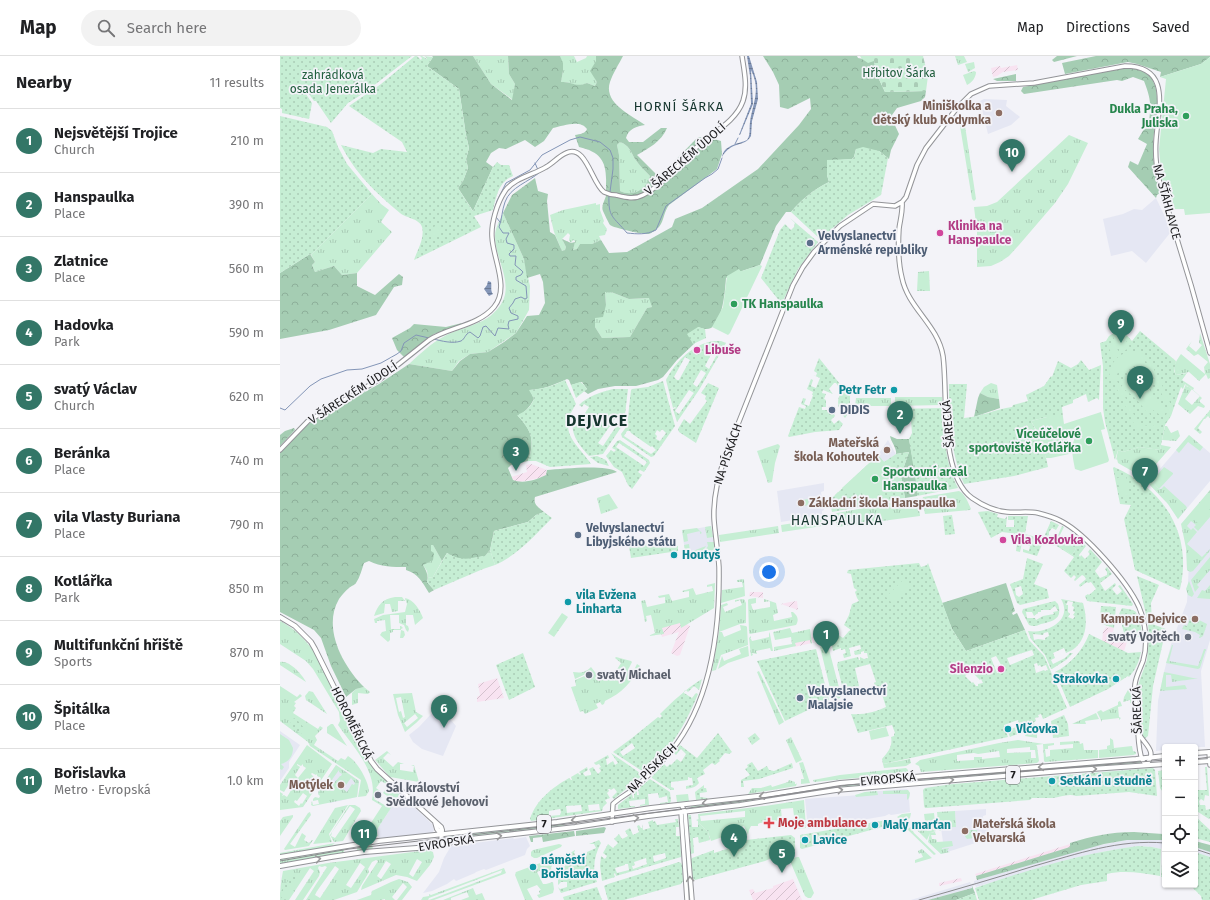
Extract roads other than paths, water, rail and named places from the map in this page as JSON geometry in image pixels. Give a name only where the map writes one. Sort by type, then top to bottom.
[{"type":"main road","name":"HOROMĚŘICKÁ","points":[[280,617],[295,626],[311,642],[371,762],[442,828],[441,834]]},
{"type":"main road","points":[[1198,753],[1209,752]]},
{"type":"main road","name":"EVROPSKÁ","points":[[280,857],[378,841],[535,825],[767,795],[840,783],[1142,759],[1162,756]]},
{"type":"main road","points":[[1198,762],[1210,761]]},
{"type":"main road","name":"EVROPSKÁ","points":[[280,866],[343,855],[422,848],[460,840],[612,822],[858,788],[1162,764]]},
{"type":"main road","points":[[441,834],[441,844]]},
{"type":"street","name":"V ŠÁRECKÉM ÚDOLÍ","points":[[280,450],[308,421],[380,379],[436,336],[461,327],[484,316],[494,307],[498,300],[501,287],[493,250],[492,235],[496,211],[505,191],[510,186],[518,180],[539,171],[565,154],[571,151],[576,151],[583,157],[600,188],[608,194],[634,198],[641,196],[655,188],[700,144],[716,134],[738,110],[745,96],[746,90],[742,56]]},
{"type":"street","name":"NA ŠŤÁHLAVCE","points":[[986,86],[1034,83],[1125,66],[1136,66],[1152,75],[1157,82],[1160,93],[1155,147],[1159,180],[1210,353]]},
{"type":"street","name":"ŠÁRECKÁ","points":[[986,86],[971,94],[962,102],[932,140],[917,165],[906,197],[902,202],[903,208],[899,228],[899,260],[902,278],[906,292],[915,308],[938,337],[944,368],[948,440],[957,478],[963,490],[972,498],[998,511],[1041,514],[1066,524],[1103,558],[1126,586],[1139,607],[1144,621],[1145,652],[1135,686],[1139,742],[1142,759],[1146,765]]},
{"type":"street","name":"NA PÍSKÁCH","points":[[612,814],[612,806],[637,787],[666,758],[680,739],[694,715],[708,676],[718,606],[718,556],[714,509],[718,479],[727,451],[793,285],[803,267],[814,252],[840,226],[872,204],[895,206],[902,202]]},
{"type":"street","points":[[1139,734],[1148,745],[1150,751],[1150,757],[1146,765]]},
{"type":"street","points":[[1209,752],[1210,765]]},
{"type":"street","points":[[682,806],[692,900]]},
{"type":"street","points":[[683,812],[687,900]]},
{"type":"street","points":[[612,814],[612,822]]},
{"type":"water","points":[[747,56],[749,56],[757,82],[758,99],[752,121],[751,136],[748,140],[745,142],[730,148],[722,157],[723,153],[728,147],[747,140],[749,136],[756,90],[754,77],[751,70],[753,104],[739,135],[751,104],[750,76]]},
{"type":"water","points":[[488,281],[491,282],[491,290],[493,294],[489,296],[484,289]]},
{"type":"waterway","points":[[493,214],[497,201],[506,183],[530,170],[542,155],[570,140],[580,137],[600,142],[610,150],[613,158],[610,192]]},
{"type":"waterway","points":[[735,144],[738,138]]},
{"type":"waterway","points":[[609,195],[609,208],[612,216],[627,233],[649,233],[656,230],[666,206],[718,169],[722,158]]},
{"type":"waterway","points":[[535,163],[538,170]]},
{"type":"waterway","points":[[434,339],[447,342],[458,342],[470,332],[478,338],[483,327],[486,326],[495,336],[498,328],[509,329],[509,321],[518,319],[518,316],[511,313],[509,308],[515,299],[521,297],[525,299],[527,298],[526,286],[516,280],[516,277],[521,275],[523,272],[515,265],[516,256],[510,256],[509,254],[514,249],[514,245],[507,243],[506,239],[509,233],[503,233],[499,227],[507,197],[511,192],[540,172]]},
{"type":"waterway","points":[[496,217],[500,222]]},
{"type":"waterway","points":[[280,408],[285,410],[310,386],[321,379],[347,370],[362,369],[381,363],[401,351],[404,343],[416,335],[429,338]]},
{"type":"tram line","points":[[1198,759],[1210,757]]},
{"type":"tram line","points":[[280,861],[349,849],[567,824],[742,801],[848,785],[1162,760]]},
{"type":"railway","points":[[919,900],[1098,848],[1131,843],[1162,843]]},
{"type":"railway","points":[[1198,850],[1210,854]]},
{"type":"place","name":"Miniškolka a dětský klub Kodymka","points":[[999,113]]},
{"type":"place","name":"Dukla Praha, Juliska","points":[[1186,116]]},
{"type":"place","name":"Špitálka","points":[[1012,172]]},
{"type":"place","name":"Klinika na Hanspaulce","points":[[940,233]]},
{"type":"place","name":"Velvyslanectví Arménské republiky","points":[[810,243]]},
{"type":"place","name":"TK Hanspaulka","points":[[734,304]]},
{"type":"place","name":"Multifunkční hřiště","points":[[1121,343]]},
{"type":"place","name":"Libuše","points":[[697,350]]},
{"type":"place","name":"Petr Fetr","points":[[894,390]]},
{"type":"place","name":"Kotlářka","points":[[1140,399]]},
{"type":"place","name":"DIDIS","points":[[832,410]]},
{"type":"place","name":"Hanspaulka","points":[[900,434]]},
{"type":"place","name":"Víceúčelové sportoviště Kotlářka","points":[[1089,441]]},
{"type":"place","name":"Mateřská škola Kohoutek","points":[[887,450]]},
{"type":"place","name":"Zlatnice","points":[[516,471]]},
{"type":"place","name":"Sportovní areál Hanspaulka","points":[[875,479]]},
{"type":"place","name":"vila Vlasty Buriana","points":[[1145,491]]},
{"type":"place","name":"Základní škola Hanspaulka","points":[[801,503]]},
{"type":"place","name":"Velvyslanectví Libyjského státu","points":[[578,535]]},
{"type":"place","name":"Vila Kozlovka","points":[[1003,540]]},
{"type":"place","name":"Houtyš","points":[[674,555]]},
{"type":"place","name":"vila Evžena Linharta","points":[[568,602]]},
{"type":"place","name":"Kampus Dejvice","points":[[1195,619]]},
{"type":"place","name":"svatý Vojtěch","points":[[1188,637]]},
{"type":"place","name":"Nejsvětější Trojice","points":[[826,654]]},
{"type":"place","name":"Silenzio","points":[[1001,669]]},
{"type":"place","name":"svatý Michael","points":[[589,675]]},
{"type":"place","name":"Strakovka","points":[[1116,679]]},
{"type":"place","name":"Velvyslanectví Malajsie","points":[[800,698]]},
{"type":"place","name":"Beránka","points":[[444,728]]},
{"type":"place","name":"Vlčovka","points":[[1008,729]]},
{"type":"place","name":"Setkání u studně","points":[[1052,781]]},
{"type":"place","name":"Motýlek","points":[[341,785]]},
{"type":"place","name":"Sál království Svědkové Jehovovi","points":[[378,795]]},
{"type":"place","name":"Moje ambulance","points":[[769,823]]},
{"type":"place","name":"Malý marťan","points":[[875,825]]},
{"type":"place","name":"Mateřská škola Velvarská","points":[[965,831]]},
{"type":"place","name":"Lavice","points":[[805,840]]},
{"type":"place","name":"Bořislavka","points":[[364,853]]},
{"type":"place","name":"Hadovka","points":[[734,857]]},
{"type":"place","name":"náměstí Bořislavka","points":[[533,867]]},
{"type":"place","name":"svatý Václav","points":[[782,873]]},
{"type":"district","name":"HORNÍ ŠÁRKA","points":[[679,106]]},
{"type":"district","name":"DEJVICE","points":[[597,420]]},
{"type":"district","name":"HANSPAULKA","points":[[837,520]]},
{"type":"park label","name":"Hřbitov Šárka","points":[[899,73]]},
{"type":"park label","name":"zahrádková osada Jenerálka","points":[[333,82]]}]
